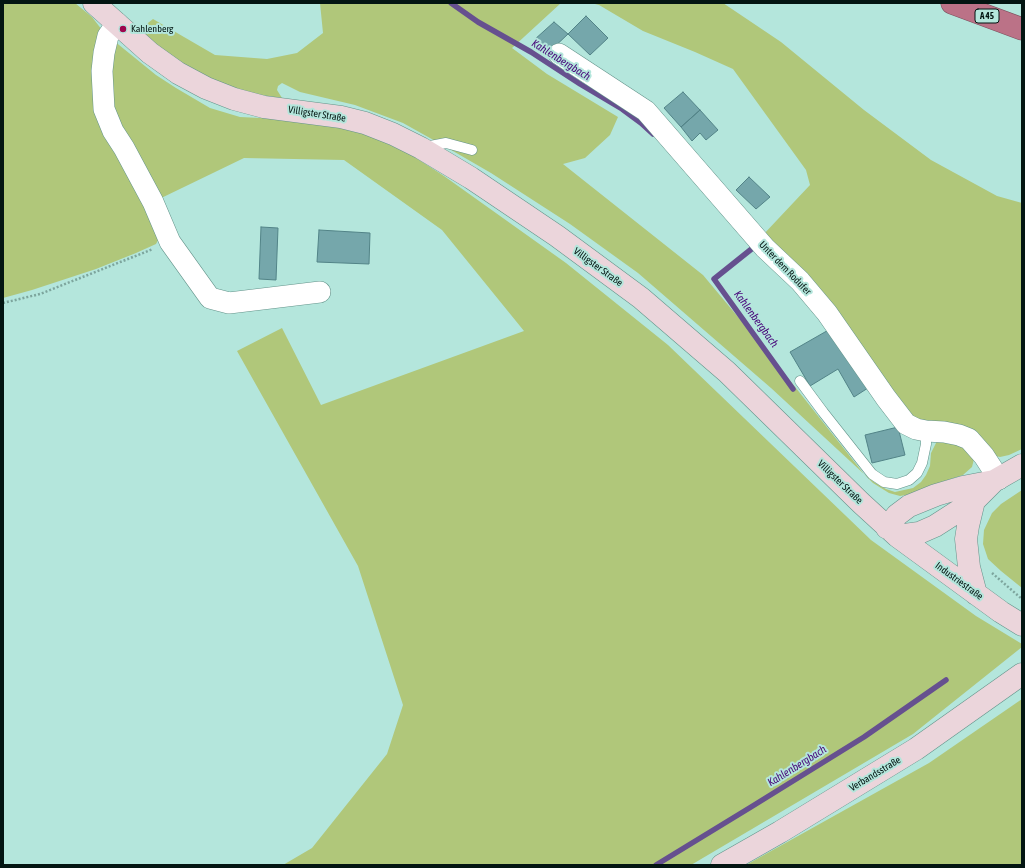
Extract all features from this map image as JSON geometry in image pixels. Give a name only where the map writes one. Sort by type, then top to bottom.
[{"type":"highway","name":"A 45","points":[[952,3],[1022,29]]},
{"type":"main road","name":"Villigster Straße","points":[[94,3],[150,53],[178,73],[206,88],[264,107],[341,117],[365,123],[393,134],[421,148],[484,187],[557,236],[641,298],[727,372],[892,532]]},
{"type":"main road","points":[[996,480],[963,487],[936,495],[909,506],[897,515],[892,532],[918,533],[929,528],[974,501],[996,480],[1022,465]]},
{"type":"main road","points":[[974,501],[966,539],[969,567],[976,594]]},
{"type":"main road","name":"Industriestraße","points":[[892,532],[1001,612],[1022,625]]},
{"type":"main road","name":"Verbandsstraße","points":[[722,865],[780,832],[916,749],[1022,674]]},
{"type":"street","points":[[116,23],[108,36],[104,53],[102,71],[104,109],[112,130],[124,148],[153,202],[170,242],[210,298],[229,303],[320,292]]},
{"type":"street","name":"Unter dem Rodufer","points":[[559,54],[646,111],[765,248],[800,282],[828,313],[886,398],[906,424],[926,432],[944,432],[969,439],[984,456],[996,480]]},
{"type":"lane","points":[[421,148],[446,143],[472,150]]},
{"type":"lane","points":[[800,381],[872,474],[884,482],[897,484],[909,480],[917,473],[922,463],[926,444],[926,432]]},
{"type":"path","points":[[3,303],[40,294],[170,242]]},
{"type":"path","points":[[989,569],[1022,599]]},
{"type":"green space","points":[[3,3],[75,3],[92,17],[108,36],[156,75],[210,108],[240,117],[320,121],[353,130],[380,140],[413,156],[444,176],[566,263],[668,345],[871,540],[976,616],[1022,644],[1022,647],[913,734],[691,865],[283,865],[312,848],[387,754],[403,705],[358,566],[237,351],[282,328],[321,405],[524,331],[442,230],[344,160],[244,158],[153,202],[159,238],[156,244],[96,269],[3,298]]},
{"type":"green space","points":[[320,3],[561,3],[512,48],[547,74],[618,117],[610,135],[585,158],[563,164],[703,275],[769,354],[864,474],[771,388],[638,273],[570,224],[491,173],[403,123],[355,105],[300,92],[282,83],[278,86],[277,90],[282,98],[260,95],[234,88],[189,72],[139,30],[153,19],[215,55],[267,59],[297,53],[323,33]]},
{"type":"green space","points":[[591,3],[723,3],[781,42],[864,110],[931,160],[997,196],[1022,203],[1022,449],[1000,457],[918,426],[762,236],[810,185],[806,170],[733,69],[643,31],[599,5]]},
{"type":"green space","points":[[937,441],[961,441],[974,459],[972,467],[963,475],[936,484],[917,493],[900,496],[889,493],[873,483],[864,474],[886,489],[895,492],[913,488],[921,482],[926,475],[930,466],[931,453]]},
{"type":"green space","points":[[1022,490],[1022,588],[988,559],[983,544],[984,530],[992,513],[1001,504]]},
{"type":"green space","points":[[1022,699],[1022,865],[746,865],[929,763]]},
{"type":"building","points":[[586,16],[608,38],[590,55],[568,34]]},
{"type":"building","points":[[554,22],[568,34],[549,52],[534,40]]},
{"type":"building","points":[[683,92],[700,110],[681,127],[664,108]]},
{"type":"building","points":[[700,110],[718,130],[706,140],[700,133],[692,141],[681,127]]},
{"type":"building","points":[[749,177],[770,197],[756,209],[736,190]]},
{"type":"building","points":[[261,227],[278,228],[276,280],[259,279]]},
{"type":"building","points":[[319,230],[370,233],[369,264],[317,262]]},
{"type":"building","points":[[832,328],[868,388],[854,397],[838,369],[810,386],[790,352]]},
{"type":"building","points":[[898,427],[905,455],[872,463],[865,435]]},
{"type":"waterway","name":"Kahlenbergbach","points":[[451,3],[478,22],[531,52],[622,109],[653,134]]},
{"type":"waterway","name":"Kahlenbergbach","points":[[751,244],[754,247],[714,279],[793,389]]},
{"type":"waterway","name":"Kahlenbergbach","points":[[656,865],[864,737],[946,680]]},
{"type":"place","name":"Kahlenberg","points":[[123,29]]}]
